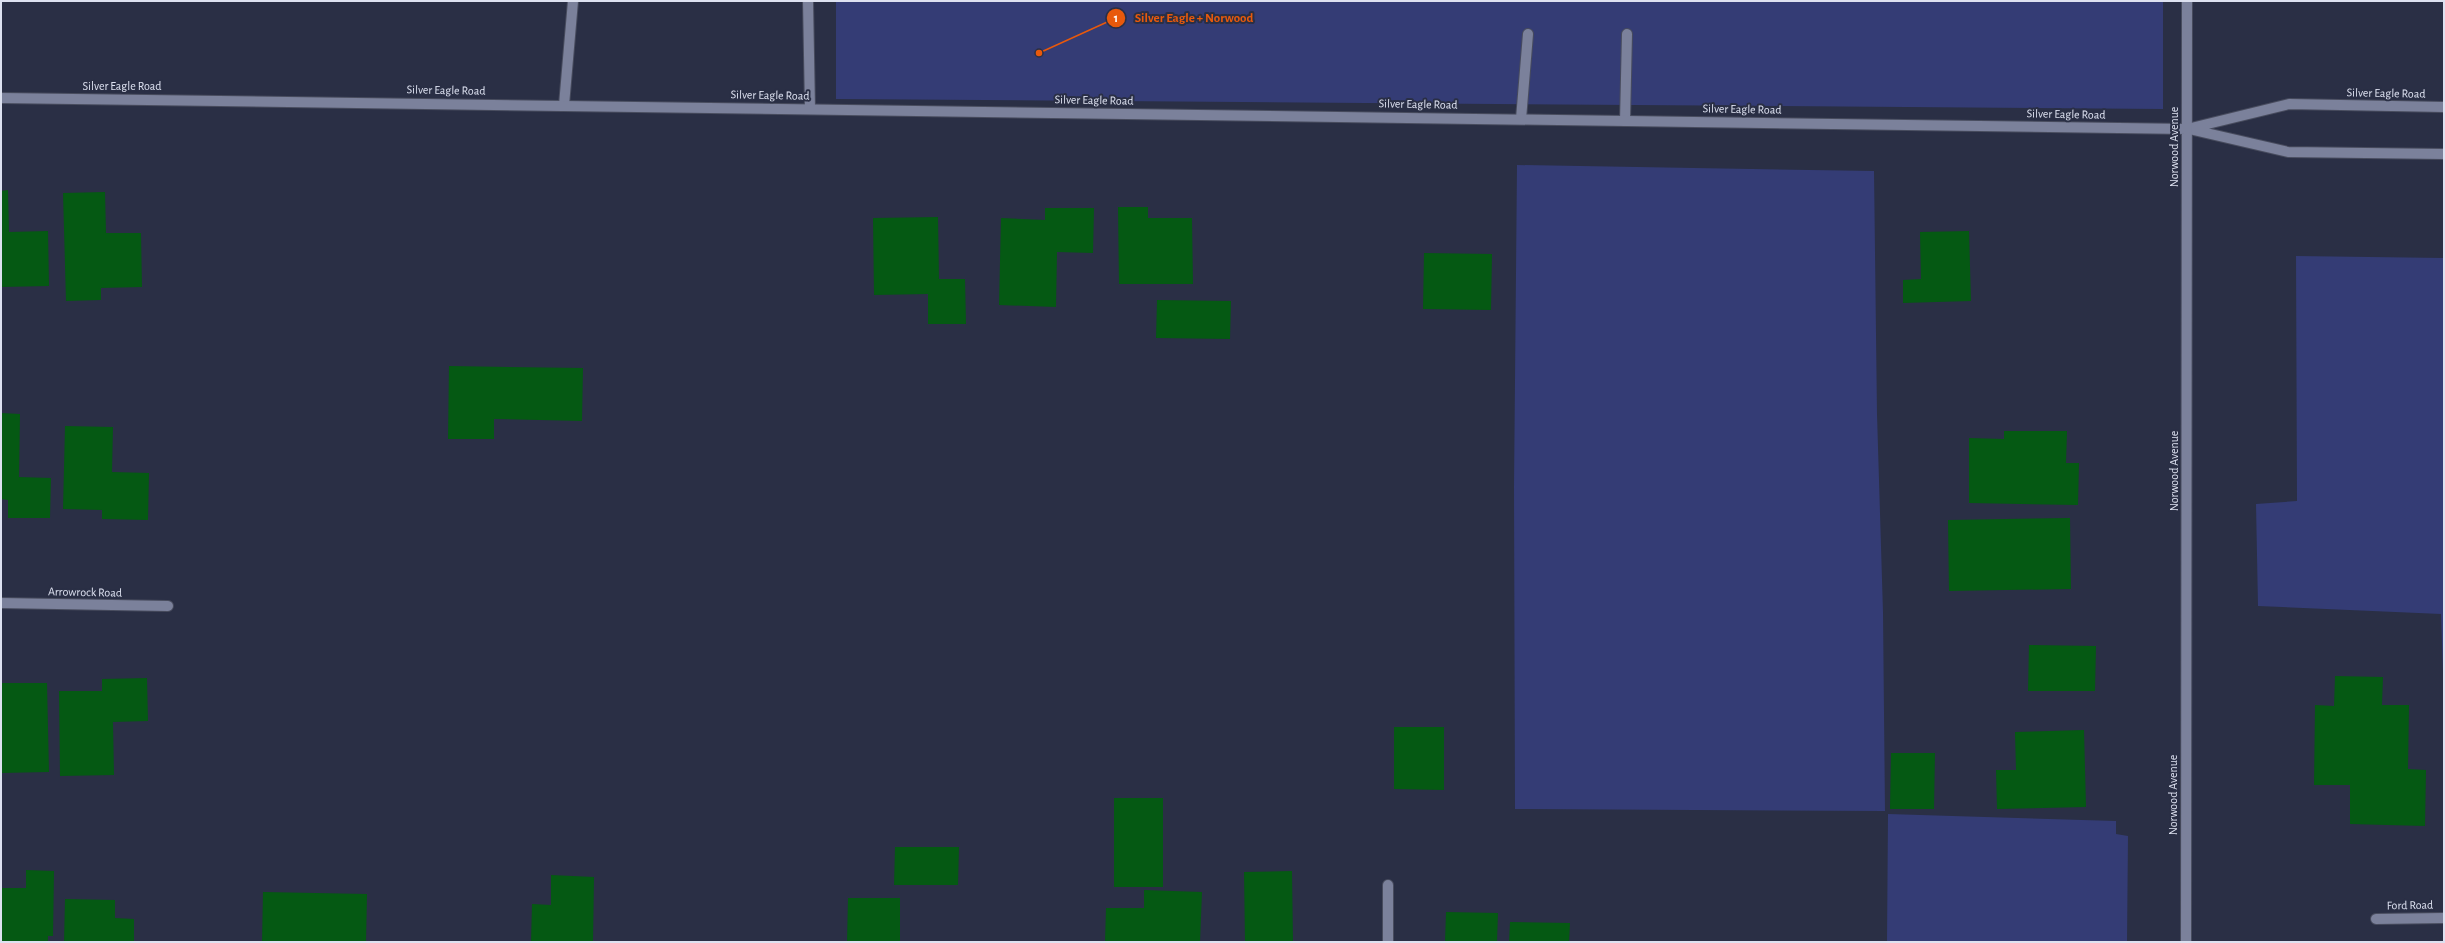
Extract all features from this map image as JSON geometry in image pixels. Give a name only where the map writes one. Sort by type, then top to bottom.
[{"type":"main road","points":[[564,105],[573,1]]},
{"type":"main road","points":[[808,1],[810,109]]},
{"type":"main road","name":"Norwood Avenue","points":[[2186,942],[2187,1]]},
{"type":"main road","points":[[1521,119],[1528,34]]},
{"type":"main road","points":[[1625,121],[1627,34]]},
{"type":"main road","name":"Silver Eagle Road","points":[[1,98],[2187,129],[2288,152],[2444,154]]},
{"type":"main road","name":"Silver Eagle Road","points":[[2187,129],[2289,104],[2444,107]]},
{"type":"main road","name":"Arrowrock Road","points":[[1,603],[168,606]]},
{"type":"main road","points":[[1388,885],[1388,942]]},
{"type":"main road","name":"Ford Road","points":[[2376,919],[2444,918]]},
{"type":"shaded area","points":[[836,1],[2163,1],[2163,109],[836,99]]},
{"type":"shaded area","points":[[1517,165],[1874,171],[1877,414],[1883,612],[1885,811],[1515,809],[1514,487]]},
{"type":"shaded area","points":[[2296,256],[2444,258],[2444,701],[2441,614],[2258,606],[2256,504],[2297,501]]},
{"type":"shaded area","points":[[1888,814],[2116,821],[2116,834],[2128,836],[2127,942],[1887,942]]},
{"type":"building","points":[[8,190],[9,232],[48,231],[49,286],[1,287],[1,191]]},
{"type":"building","points":[[105,192],[106,233],[141,233],[142,287],[101,288],[101,300],[66,301],[63,193]]},
{"type":"building","points":[[1118,207],[1148,207],[1148,218],[1192,218],[1193,284],[1119,284]]},
{"type":"building","points":[[1045,208],[1094,208],[1093,253],[1057,252],[1056,307],[999,305],[1001,218],[1045,220]]},
{"type":"building","points":[[938,217],[939,279],[965,279],[966,324],[928,324],[928,294],[874,295],[873,218]]},
{"type":"building","points":[[1969,231],[1971,301],[1903,303],[1903,280],[1921,279],[1920,232]]},
{"type":"building","points":[[1424,253],[1492,254],[1491,310],[1423,309]]},
{"type":"building","points":[[1157,300],[1231,301],[1230,339],[1156,338]]},
{"type":"building","points":[[449,366],[583,368],[582,421],[494,419],[494,439],[448,439]]},
{"type":"building","points":[[1,413],[20,414],[19,477],[51,478],[50,518],[8,518],[8,500],[1,499]]},
{"type":"building","points":[[65,426],[113,427],[112,472],[149,473],[148,520],[102,519],[102,510],[63,509]]},
{"type":"building","points":[[2004,431],[2067,431],[2066,463],[2079,463],[2078,505],[1969,503],[1969,438],[2004,439]]},
{"type":"building","points":[[2070,518],[2071,589],[1949,591],[1948,520]]},
{"type":"building","points":[[2029,645],[2096,646],[2095,691],[2028,691]]},
{"type":"building","points":[[2335,676],[2383,677],[2382,705],[2409,705],[2408,769],[2426,770],[2425,826],[2350,824],[2350,785],[2314,785],[2315,705],[2334,706]]},
{"type":"building","points":[[147,678],[148,721],[113,722],[114,775],[60,776],[59,691],[102,691],[102,679]]},
{"type":"building","points":[[1,683],[47,683],[49,772],[1,773]]},
{"type":"building","points":[[1394,727],[1444,727],[1444,790],[1394,789]]},
{"type":"building","points":[[2084,730],[2086,807],[1997,809],[1996,770],[2016,770],[2015,732]]},
{"type":"building","points":[[1891,753],[1935,753],[1934,809],[1890,809]]},
{"type":"building","points":[[1114,798],[1163,798],[1163,887],[1114,887]]},
{"type":"building","points":[[895,847],[959,847],[958,885],[894,885]]},
{"type":"building","points":[[26,870],[54,871],[53,936],[48,936],[48,942],[1,942],[1,888],[26,888]]},
{"type":"building","points":[[1292,871],[1293,942],[1245,942],[1244,872]]},
{"type":"building","points":[[551,875],[594,877],[593,942],[531,942],[532,904],[551,905]]},
{"type":"building","points":[[1144,890],[1202,892],[1200,942],[1105,942],[1106,908],[1144,908]]},
{"type":"building","points":[[263,892],[367,894],[366,942],[262,942]]},
{"type":"building","points":[[848,898],[900,898],[900,942],[847,942]]},
{"type":"building","points":[[65,899],[115,900],[115,918],[134,919],[134,942],[64,942]]},
{"type":"building","points":[[1446,912],[1498,913],[1497,942],[1445,942]]},
{"type":"building","points":[[1510,922],[1570,923],[1569,942],[1509,942]]},
{"type":"place","name":"Silver Eagle + Norwood","points":[[1039,53]]}]
